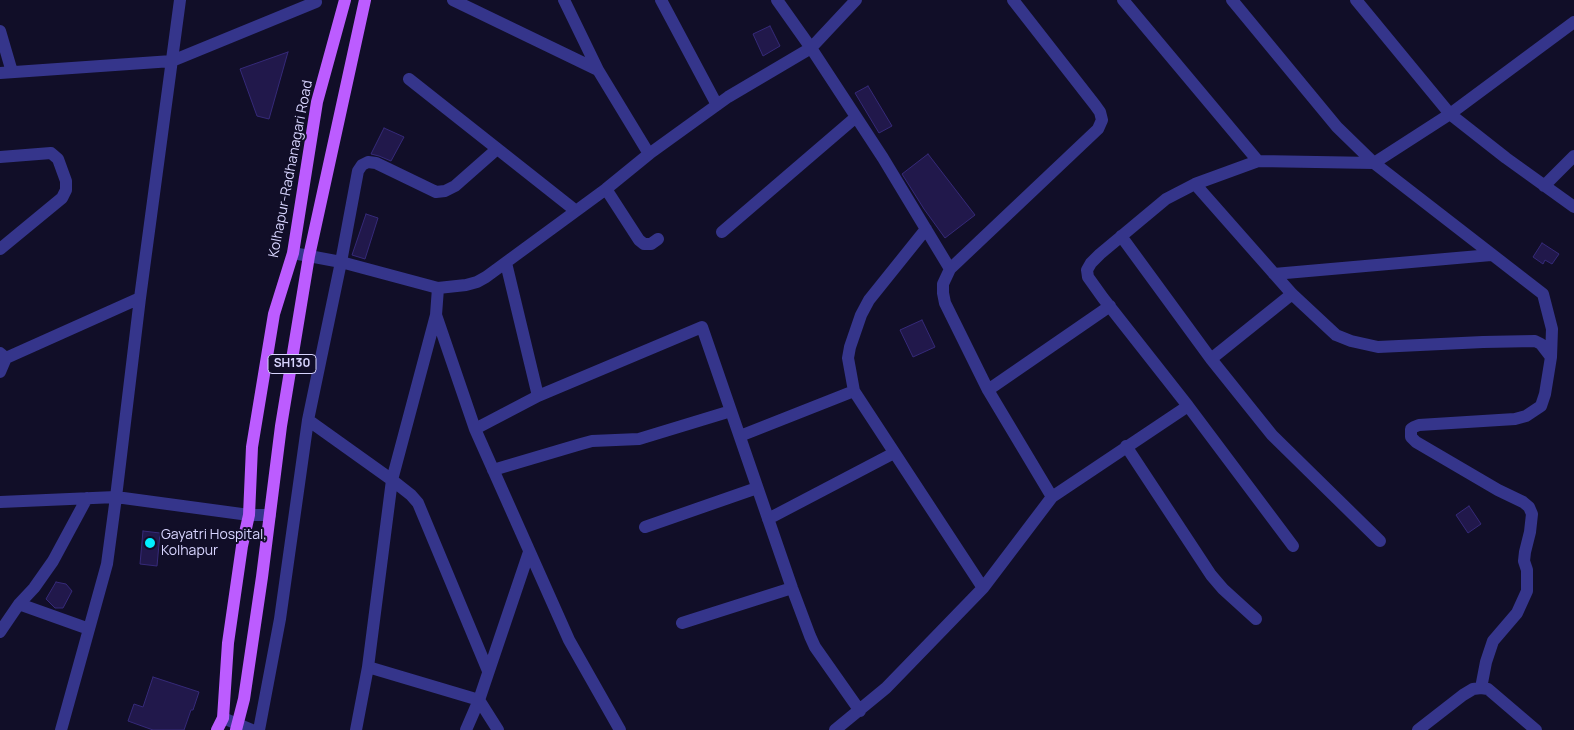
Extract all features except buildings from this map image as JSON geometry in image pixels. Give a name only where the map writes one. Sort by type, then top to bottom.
[{"type":"main road","name":"Kolhapur-Radhanagari Road","points":[[217,730],[223,718],[228,643],[242,546],[249,514],[252,448],[274,314],[293,253],[317,102],[346,0]]},
{"type":"main road","name":"SH130","points":[[237,727],[244,699],[281,426],[309,256],[365,0]]},
{"type":"street","points":[[61,730],[107,564],[180,0]]},
{"type":"street","points":[[453,0],[598,70]]},
{"type":"street","points":[[564,0],[598,70],[648,154]]},
{"type":"street","points":[[661,0],[717,105]]},
{"type":"street","points":[[777,0],[883,158],[950,269]]},
{"type":"street","points":[[293,253],[341,262],[438,288],[466,285],[486,278],[606,189],[648,154],[717,105],[811,48],[856,0]]},
{"type":"street","points":[[1013,0],[1095,105],[1100,112],[1102,120],[1098,129],[950,269],[943,284],[943,293],[945,303],[988,390],[1052,497]]},
{"type":"street","points":[[1124,0],[1258,161]]},
{"type":"street","points":[[1232,0],[1338,128],[1374,163],[1542,294],[1552,329],[1551,356],[1545,394],[1541,406],[1526,416],[1515,419],[1419,426],[1410,429],[1411,437],[1416,442],[1498,490],[1523,502],[1529,507],[1532,514],[1524,561],[1527,570],[1527,591],[1517,613],[1494,641],[1486,662],[1481,688]]},
{"type":"street","points":[[1356,0],[1450,114],[1506,158],[1574,207]]},
{"type":"street","points":[[0,32],[6,72],[172,61],[316,2]]},
{"type":"street","points":[[1293,546],[1088,277],[1087,270],[1100,254],[1166,199],[1195,184],[1258,161],[1374,163],[1450,114],[1574,22]]},
{"type":"street","points":[[409,79],[576,211]]},
{"type":"street","points":[[722,232],[856,117]]},
{"type":"street","points":[[260,730],[280,618],[308,420],[358,171],[362,165],[368,162],[376,163],[436,192],[445,191],[455,186],[497,149]]},
{"type":"street","points":[[0,157],[52,154],[58,159],[66,181],[66,190],[62,198],[0,249]]},
{"type":"street","points":[[1544,186],[1574,156]]},
{"type":"street","points":[[1195,184],[1292,294],[1336,335],[1351,341],[1378,347],[1534,341],[1541,344],[1551,356]]},
{"type":"street","points":[[606,189],[639,240],[644,244],[650,244],[658,239]]},
{"type":"street","points":[[926,229],[869,300],[861,315],[850,346],[848,358],[854,391],[983,588]]},
{"type":"street","points":[[1121,236],[1211,359],[1272,435],[1380,541]]},
{"type":"street","points":[[1274,274],[1491,254]]},
{"type":"street","points":[[506,263],[538,396]]},
{"type":"street","points":[[356,730],[368,667],[392,480],[436,315],[438,288]]},
{"type":"street","points":[[1211,359],[1292,294]]},
{"type":"street","points":[[0,372],[2,357],[140,298]]},
{"type":"street","points":[[988,390],[1110,306]]},
{"type":"street","points":[[436,315],[475,429],[529,552],[569,640],[620,730]]},
{"type":"street","points":[[475,429],[538,396],[702,327],[792,588],[816,647],[860,711]]},
{"type":"street","points":[[740,436],[854,391]]},
{"type":"street","points":[[835,730],[886,688],[983,588],[1052,497],[1188,406]]},
{"type":"street","points":[[493,470],[592,441],[639,439],[731,411]]},
{"type":"street","points":[[308,420],[392,480],[418,503],[488,671]]},
{"type":"street","points":[[1126,446],[1212,576],[1223,589],[1256,619]]},
{"type":"street","points":[[768,518],[894,453]]},
{"type":"street","points":[[645,527],[757,488]]},
{"type":"street","points":[[0,502],[116,496],[249,514],[270,515]]},
{"type":"street","points":[[0,632],[19,604],[34,588],[53,561],[87,498]]},
{"type":"street","points":[[466,730],[479,700],[529,552]]},
{"type":"street","points":[[682,622],[792,588]]},
{"type":"street","points":[[19,604],[89,629]]},
{"type":"street","points":[[368,667],[479,700],[498,730]]},
{"type":"street","points":[[1418,730],[1463,695],[1473,689],[1481,688],[1488,690],[1536,730]]},
{"type":"street","points":[[223,718],[237,727],[252,730]]},
{"type":"place","name":"Gayatri Hospital, Kolhapur","points":[[150,543]]}]
